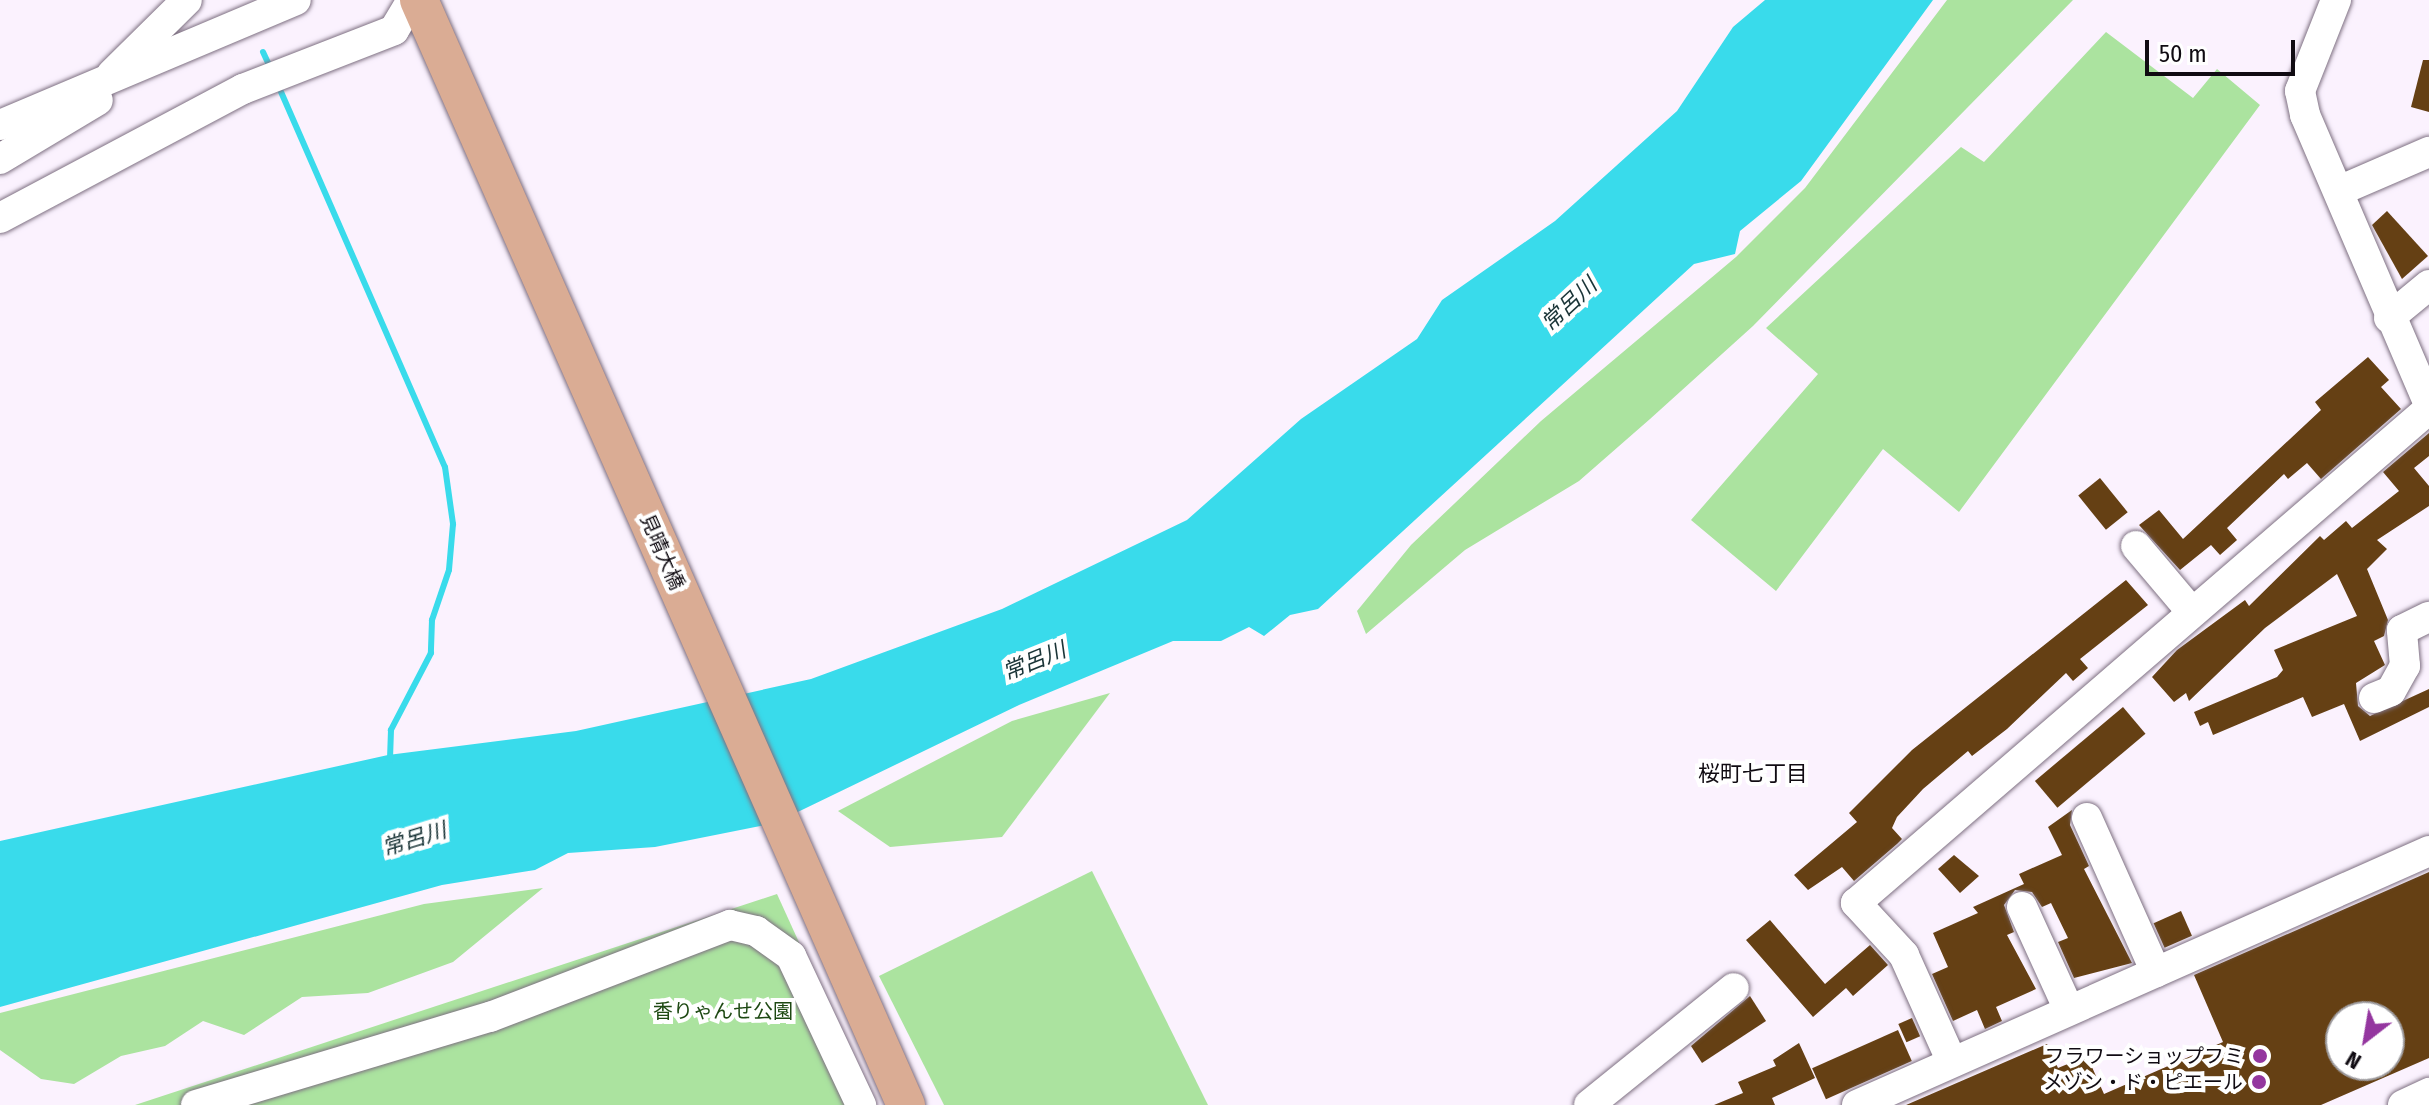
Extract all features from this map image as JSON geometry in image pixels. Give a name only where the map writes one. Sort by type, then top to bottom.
[{"type":"main road","name":"見晴大橋","points":[[419,0],[906,1105]]},
{"type":"street","points":[[0,159],[102,97],[107,80],[187,0]]},
{"type":"street","points":[[0,125],[296,0]]},
{"type":"street","points":[[0,218],[243,89],[394,30],[412,0]]},
{"type":"street","points":[[1952,1062],[1904,955],[1856,903],[2429,407],[2389,318],[2341,190],[2305,115],[2300,91],[2336,0]]},
{"type":"street","points":[[0,101],[82,76],[107,80]]},
{"type":"street","points":[[2341,190],[2429,152]]},
{"type":"street","points":[[2389,318],[2429,285]]},
{"type":"street","points":[[2136,546],[2191,611]]},
{"type":"street","points":[[2374,698],[2391,691],[2405,666],[2402,630],[2429,617]]},
{"type":"street","points":[[2087,818],[2156,972]]},
{"type":"street","points":[[1857,1105],[2429,851]]},
{"type":"street","points":[[2022,907],[2069,1010]]},
{"type":"street","points":[[196,1105],[490,1017],[730,925],[756,931],[791,956],[861,1105]]},
{"type":"street","points":[[1589,1105],[1734,988]]},
{"type":"street","points":[[2403,1105],[2429,1093]]},
{"type":"green space","points":[[1947,0],[2073,0],[1753,326],[1650,419],[1579,481],[1465,550],[1366,634],[1357,611],[1411,545],[1541,421],[1736,257],[1805,188]]},
{"type":"green space","points":[[2106,32],[2193,98],[2217,69],[2260,105],[1959,512],[1883,449],[1776,591],[1691,520],[1818,374],[1766,328],[1961,147],[1984,162]]},
{"type":"green space","points":[[1110,693],[1002,837],[890,847],[838,811],[1012,721]]},
{"type":"green space","points":[[1092,871],[1208,1105],[944,1105],[879,976]]},
{"type":"green space","points":[[543,888],[453,962],[368,993],[302,997],[244,1035],[203,1021],[165,1046],[121,1056],[74,1084],[41,1079],[0,1050],[0,1013],[424,904]]},
{"type":"green space","name":"香りゃんせ公園","points":[[777,894],[873,1105],[135,1105]]},
{"type":"water","name":"常呂川","points":[[1765,0],[1933,0],[1801,181],[1740,231],[1735,254],[1694,264],[1318,609],[1290,615],[1264,636],[1249,627],[1221,641],[1173,641],[1019,705],[775,823],[655,847],[568,853],[535,870],[442,885],[0,1007],[0,841],[388,755],[576,731],[811,679],[1002,609],[1187,520],[1301,419],[1417,339],[1442,300],[1555,221],[1677,111],[1733,27]]},
{"type":"building","points":[[2423,60],[2429,60],[2429,112],[2411,107]]},
{"type":"building","points":[[2387,211],[2428,256],[2402,279],[2372,225]]},
{"type":"building","points":[[2368,357],[2389,380],[2381,387],[2401,409],[2321,479],[2307,463],[2288,479],[2284,474],[2227,528],[2237,540],[2220,555],[2211,545],[2180,570],[2139,525],[2159,510],[2183,539],[2321,410],[2315,402]]},
{"type":"building","points":[[2429,433],[2429,456],[2414,468],[2429,486],[2429,506],[2377,540],[2387,549],[2367,569],[2388,620],[2384,636],[2374,641],[2385,665],[2356,683],[2358,706],[2370,716],[2429,689],[2429,707],[2360,741],[2344,704],[2312,717],[2303,697],[2213,735],[2208,722],[2200,726],[2194,712],[2277,677],[2283,670],[2274,650],[2357,616],[2337,574],[2265,628],[2189,701],[2186,693],[2174,702],[2152,677],[2177,650],[2245,600],[2249,606],[2320,536],[2324,540],[2346,521],[2352,528],[2399,491],[2383,472]]},
{"type":"building","points":[[2100,478],[2128,512],[2106,530],[2078,496]]},
{"type":"building","points":[[2126,580],[2148,605],[2080,659],[2088,668],[2073,681],[2066,673],[2007,729],[1972,756],[1968,751],[1923,789],[1897,817],[1892,828],[1902,839],[1897,844],[1854,881],[1842,867],[1808,890],[1794,875],[1857,822],[1849,813],[1912,750]]},
{"type":"building","points":[[2123,707],[2145,734],[2057,808],[2035,781]]},
{"type":"building","points":[[2072,810],[2070,825],[2089,866],[2084,869],[2132,963],[2074,978],[2058,942],[2068,938],[2051,903],[2042,907],[2032,892],[2015,890],[2004,905],[2014,932],[2007,935],[2036,989],[1996,1007],[2002,1021],[1985,1029],[1977,1010],[1953,1021],[1932,974],[1948,967],[1933,933],[1978,913],[1973,907],[2024,884],[2019,874],[2062,855],[2048,827]]},
{"type":"building","points":[[1954,855],[1979,876],[1960,893],[1938,869]]},
{"type":"building","points":[[2429,872],[2429,1058],[2405,1068],[2405,1001],[2325,1001],[2325,1081],[2376,1081],[2321,1105],[1906,1105],[2047,1044],[2058,1068],[2087,1056],[2104,1094],[2223,1042],[2194,975]]},
{"type":"building","points":[[2181,911],[2192,936],[2165,948],[2154,923]]},
{"type":"building","points":[[1770,920],[1825,984],[1870,945],[1888,965],[1853,996],[1846,988],[1813,1017],[1746,940]]},
{"type":"building","points":[[1750,996],[1766,1021],[1702,1063],[1691,1046]]},
{"type":"building","points":[[1912,1018],[1920,1036],[1906,1042],[1898,1024]]},
{"type":"building","points":[[1898,1030],[1912,1061],[1826,1099],[1812,1068]]},
{"type":"building","points":[[1799,1043],[1815,1078],[1772,1098],[1775,1105],[1714,1105],[1743,1093],[1738,1082],[1776,1066],[1773,1060]]},
{"type":"waterway","points":[[263,52],[270,67]]},
{"type":"waterway","points":[[278,85],[445,467],[453,524],[449,570],[432,620],[431,653],[391,730],[390,760]]},
{"type":"place","name":"フラワーショップフミ","points":[[2260,1056]]},
{"type":"place","name":"メゾン・ド・ピエール","points":[[2259,1082]]},
{"type":"district","name":"桜町七丁目","points":[[1753,774]]}]
